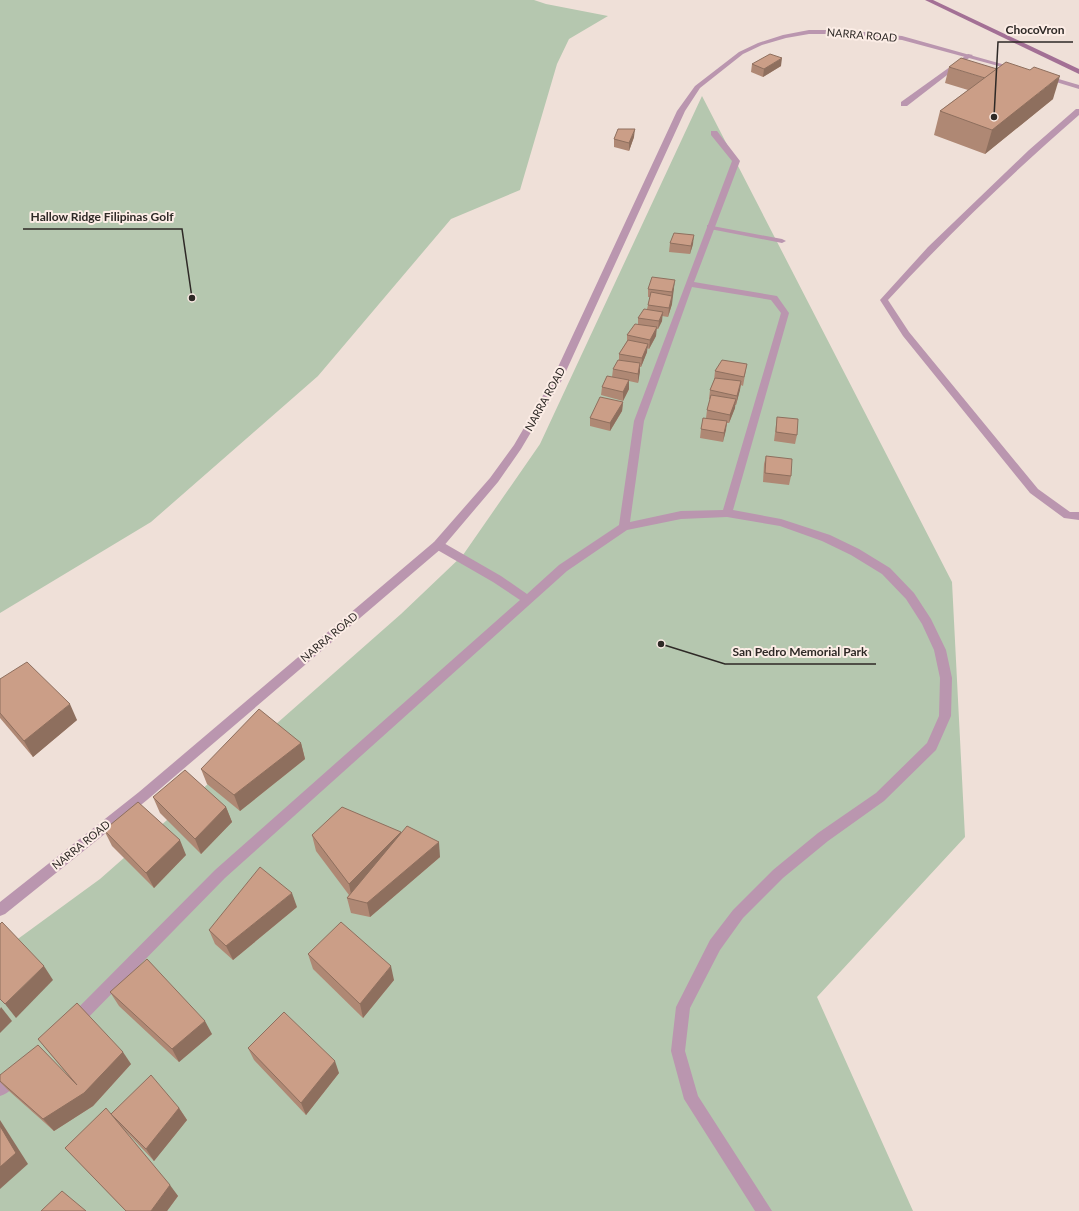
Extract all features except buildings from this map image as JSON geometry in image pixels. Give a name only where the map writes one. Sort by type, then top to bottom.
[{"type":"main road","points":[[928,0],[1079,72]]},
{"type":"street","name":"NARRA ROAD","points":[[0,910],[144,796],[438,544],[494,480],[518,447],[557,380],[681,111],[697,87],[741,53],[760,44],[785,36],[809,32],[844,32],[902,38],[1023,70]]},
{"type":"street","points":[[904,104],[970,55]]},
{"type":"street","points":[[1039,75],[1079,87]]},
{"type":"street","points":[[1079,111],[1027,157],[931,249],[884,300],[906,334],[1034,491],[1068,515],[1079,516]]},
{"type":"street","points":[[624,527],[639,421],[736,161],[714,133]]},
{"type":"street","points":[[710,228],[782,241]]},
{"type":"street","points":[[689,284],[774,298],[785,313],[727,513]]},
{"type":"street","points":[[64,1032],[220,874],[563,568],[624,527],[681,515],[727,513],[781,523],[826,538],[855,552],[886,571],[910,596],[927,622],[940,650],[946,678],[945,716],[932,746],[880,797],[823,837],[778,874],[738,914],[715,945],[683,1007],[678,1051],[691,1099],[764,1211]]},
{"type":"street","points":[[438,544],[497,579],[528,600]]},
{"type":"street","points":[[0,1089],[23,1068]]},
{"type":"green space","points":[[0,0],[534,0],[546,4],[608,16],[569,39],[557,64],[520,190],[451,219],[318,376],[151,522],[0,613]]},
{"type":"green space","points":[[702,96],[952,582],[965,837],[817,997],[913,1211],[0,1211],[0,952],[100,879],[401,614],[463,555],[540,444]]},
{"type":"place","name":"ChocoVron","points":[[994,117]]},
{"type":"place","name":"Hallow Ridge Filipinas Golf","points":[[192,298]]},
{"type":"place","name":"San Pedro Memorial Park","points":[[661,644]]}]
